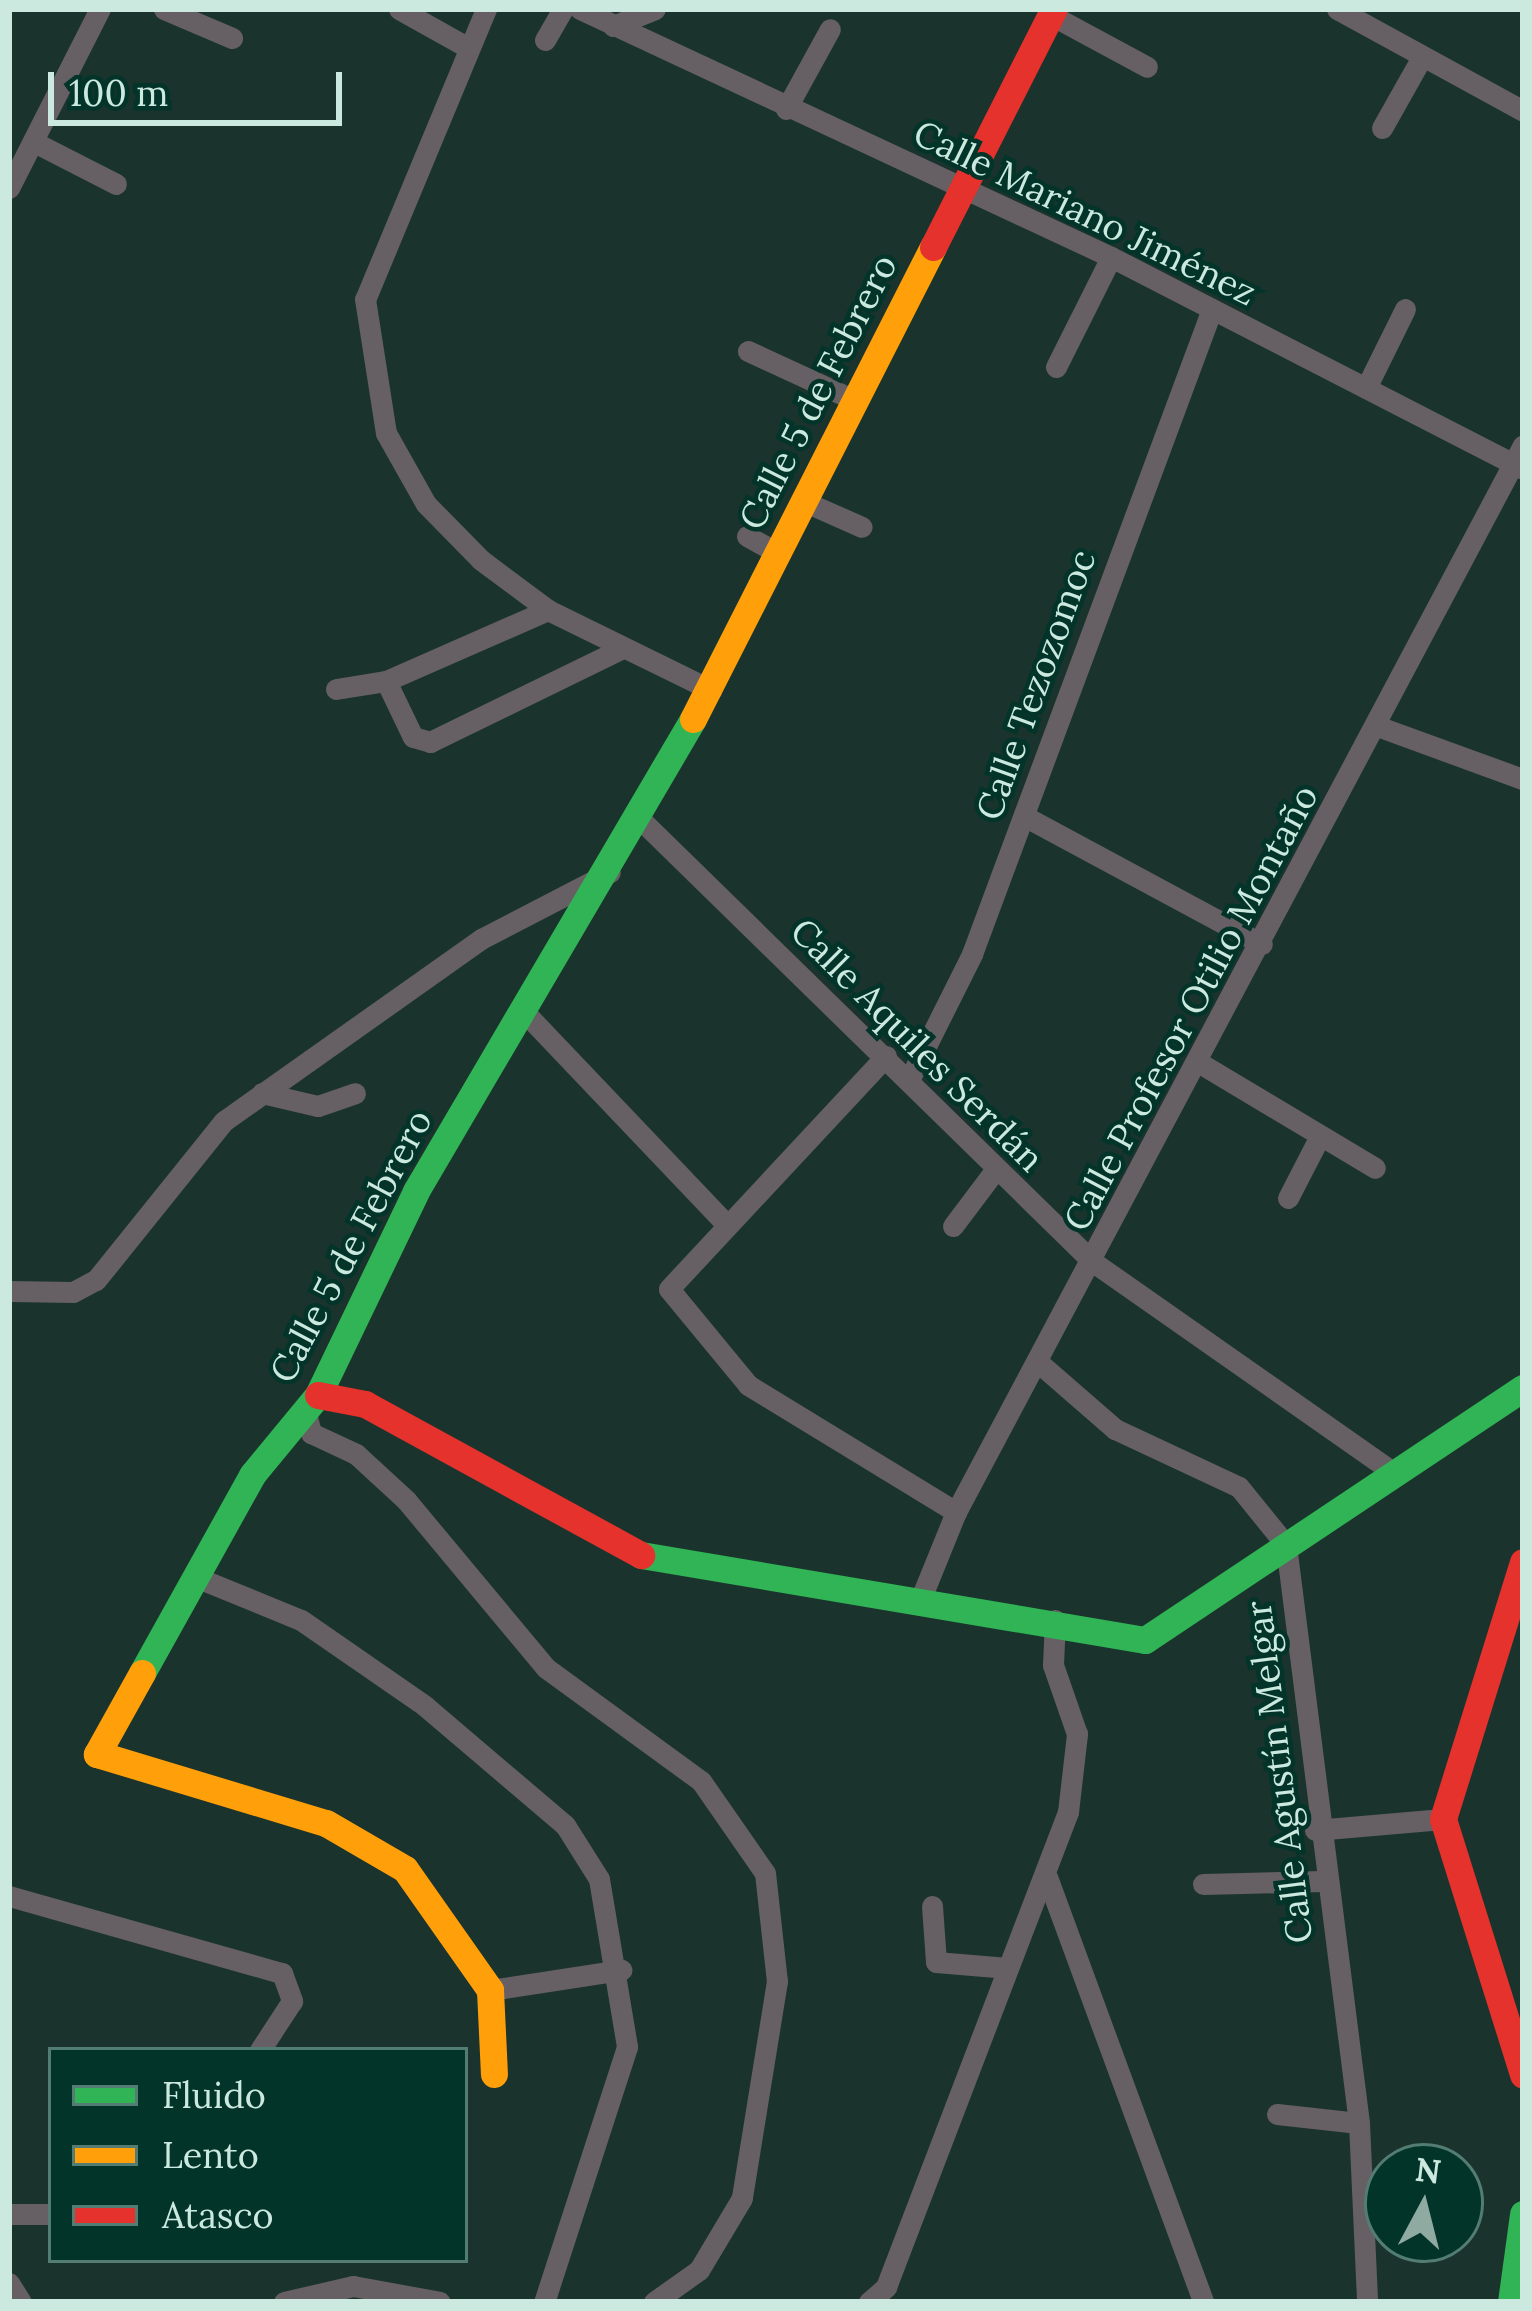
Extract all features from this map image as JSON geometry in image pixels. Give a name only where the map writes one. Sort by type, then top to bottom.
[{"type":"street","points":[[9,188],[100,9]]},
{"type":"street","points":[[164,9],[232,38]]},
{"type":"street","points":[[399,9],[467,47]]},
{"type":"street","points":[[486,9],[365,298],[376,396],[401,466],[452,536],[548,610],[711,690]]},
{"type":"street","points":[[545,40],[562,9]]},
{"type":"street","name":"Calle Mariano Jiménez","points":[[580,9],[1111,257],[1366,388],[1520,459]]},
{"type":"street","points":[[613,26],[655,9]]},
{"type":"street","points":[[1337,9],[1523,111]]},
{"type":"street","points":[[1053,12],[1147,68]]},
{"type":"street","name":"Calle 5 de Febrero","points":[[490,1990],[442,1910],[367,1844],[97,1754],[252,1475],[311,1402],[416,1191],[530,1018],[641,820],[1053,12]]},
{"type":"street","points":[[786,109],[830,28]]},
{"type":"street","points":[[1382,128],[1422,57]]},
{"type":"street","points":[[34,142],[116,184]]},
{"type":"street","points":[[1056,367],[1111,257]]},
{"type":"street","name":"Calle Tezozomoc","points":[[910,1078],[1024,816],[1212,309]]},
{"type":"street","points":[[1366,388],[1405,309]]},
{"type":"street","points":[[748,351],[854,400]]},
{"type":"street","name":"Calle Profesor Otilio Montaño","points":[[919,1603],[956,1512],[1520,459]]},
{"type":"street","points":[[803,501],[862,527]]},
{"type":"street","points":[[747,536],[776,552]]},
{"type":"street","points":[[336,688],[386,681],[548,610]]},
{"type":"street","points":[[386,681],[413,737],[436,741],[621,649]]},
{"type":"street","points":[[1377,726],[1523,779]]},
{"type":"street","points":[[1024,816],[1262,944]]},
{"type":"street","name":"Calle Aquiles Serdán","points":[[641,820],[910,1078],[1093,1262],[1391,1471]]},
{"type":"street","points":[[9,1291],[74,1292],[96,1280],[199,1146],[262,1093],[481,939],[611,871]]},
{"type":"street","points":[[530,1018],[726,1224]]},
{"type":"street","points":[[886,1056],[673,1278],[671,1296],[748,1385],[956,1512]]},
{"type":"street","points":[[1198,1062],[1375,1168]]},
{"type":"street","points":[[262,1093],[318,1106],[355,1093]]},
{"type":"street","points":[[1288,1198],[1320,1136]]},
{"type":"street","points":[[953,1226],[996,1169]]},
{"type":"street","name":"Calle Agustín Melgar","points":[[1039,1363],[1115,1429],[1239,1487],[1286,1545],[1322,1881],[1359,2123],[1367,2302]]},
{"type":"street","points":[[655,2302],[699,2270],[742,2198],[777,1981],[765,1873],[701,1781],[546,1668],[406,1500],[356,1454],[311,1433],[311,1402],[364,1404],[649,1559],[795,1592],[1055,1620],[1154,1639],[1391,1471],[1523,1388]]},
{"type":"street","points":[[1523,1562],[1444,1819],[1523,2074]]},
{"type":"street","points":[[198,1577],[329,1637],[539,1801],[599,1879],[621,1970],[623,2069],[578,2174],[544,2302]]},
{"type":"street","points":[[879,2297],[1047,1877],[1077,1750],[1053,1665],[1055,1620]]},
{"type":"street","points":[[1316,1830],[1444,1819]]},
{"type":"street","points":[[1047,1877],[1203,2302]]},
{"type":"street","points":[[1203,1884],[1322,1881]]},
{"type":"street","points":[[9,1896],[282,1973],[292,2001],[262,2047]]},
{"type":"street","points":[[932,1906],[932,1958],[1008,1968]]},
{"type":"street","points":[[494,2074],[490,1990],[621,1970]]},
{"type":"street","points":[[1277,2114],[1359,2123]]},
{"type":"street","points":[[9,2214],[48,2214]]},
{"type":"street","points":[[1510,2302],[1523,2214]]},
{"type":"street","points":[[9,2283],[21,2302]]},
{"type":"street","points":[[284,2302],[390,2295],[440,2302]]},
{"type":"traffic: fast","points":[[142,1673],[252,1475],[318,1395],[416,1191],[693,719]]},
{"type":"traffic: fast","points":[[641,1555],[1145,1640],[1523,1388]]},
{"type":"traffic: fast","points":[[1511,2302],[1523,2214]]},
{"type":"traffic: slow","points":[[693,719],[933,247]]},
{"type":"traffic: slow","points":[[142,1673],[97,1754],[326,1823],[405,1869],[490,1990],[494,2074]]},
{"type":"traffic: jam","points":[[933,247],[1054,9]]},
{"type":"traffic: jam","points":[[318,1395],[365,1404],[641,1555]]},
{"type":"traffic: jam","points":[[1523,1562],[1443,1819],[1523,2075]]}]
